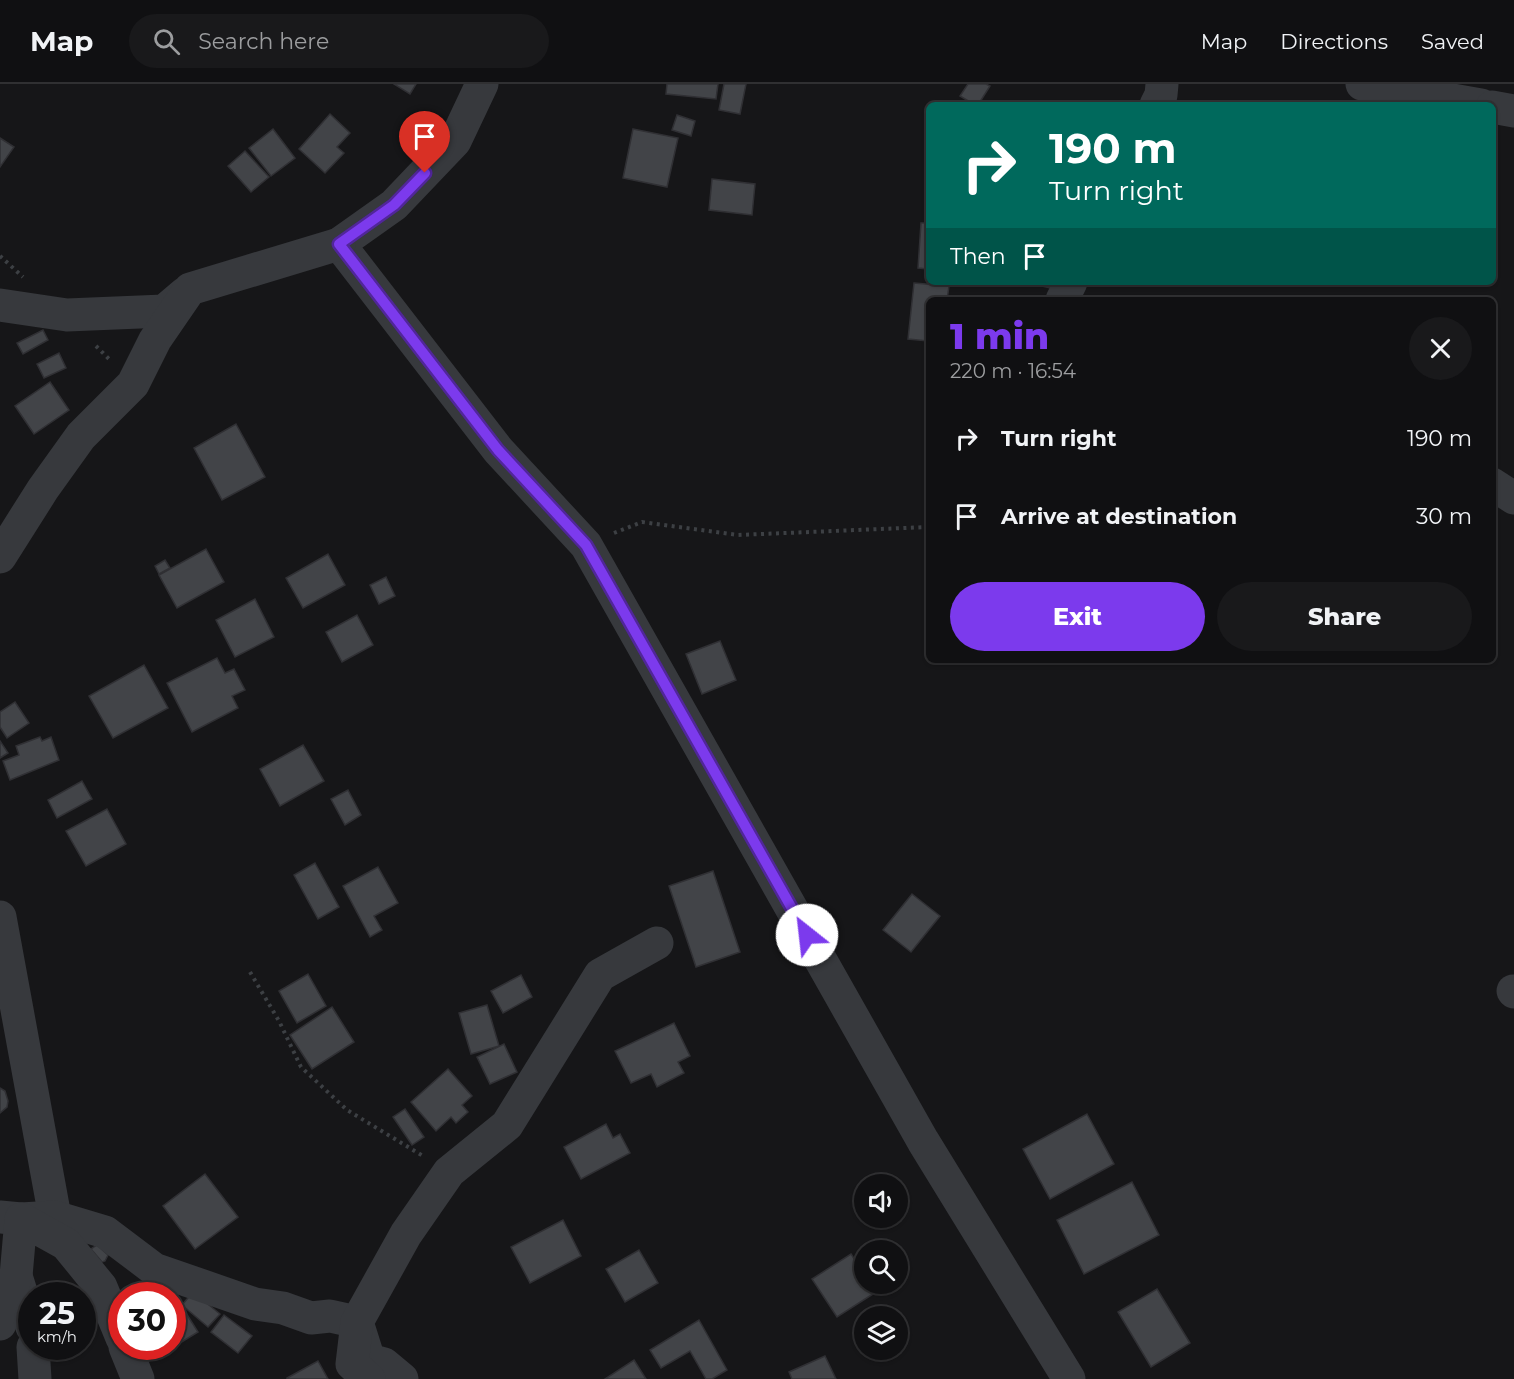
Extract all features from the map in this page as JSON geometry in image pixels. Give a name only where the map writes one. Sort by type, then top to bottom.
[{"type":"street","points":[[0,305],[67,315],[164,311],[190,290],[339,244],[394,205],[455,141],[482,84]]},
{"type":"street","points":[[1158,102],[1161,96],[1162,84]]},
{"type":"street","points":[[1362,84],[1464,102]]},
{"type":"street","points":[[1496,108],[1514,111]]},
{"type":"street","points":[[339,244],[498,450],[586,545],[923,1141],[1069,1379]]},
{"type":"street","points":[[0,557],[42,489],[81,436],[133,384],[155,340],[190,290]]},
{"type":"street","points":[[1496,487],[1514,498]]},
{"type":"street","points":[[0,917],[55,1217]]},
{"type":"street","points":[[369,1379],[352,1364],[357,1322],[406,1234],[449,1172],[507,1125],[600,975],[657,943]]},
{"type":"street","points":[[11,1218],[55,1217],[105,1232],[154,1269],[255,1304],[283,1308],[311,1318],[330,1316],[357,1322]]},
{"type":"street","points":[[11,1218],[18,1282]]},
{"type":"street","points":[[11,1218],[66,1244],[101,1287],[108,1304]]},
{"type":"street","points":[[0,1324],[16,1276]]},
{"type":"street","points":[[357,1322],[369,1360],[384,1364],[402,1379]]},
{"type":"street","points":[[34,1360],[35,1379]]},
{"type":"street","points":[[130,1360],[138,1379]]},
{"type":"path","points":[[586,545],[642,522],[738,535],[926,527]]},
{"type":"path","points":[[250,972],[279,1021],[301,1067],[347,1110],[449,1172]]},
{"type":"building","points":[[394,84],[416,84],[410,94]]},
{"type":"building","points":[[667,84],[718,84],[716,99],[666,94]]},
{"type":"building","points":[[724,84],[746,84],[740,114],[719,110]]},
{"type":"building","points":[[968,84],[990,86],[980,102],[970,102],[960,96]]},
{"type":"building","points":[[330,114],[350,133],[337,147],[344,153],[325,173],[299,149]]},
{"type":"building","points":[[677,115],[695,121],[691,136],[672,130]]},
{"type":"building","points":[[273,129],[295,158],[271,176],[249,148]]},
{"type":"building","points":[[633,129],[678,138],[667,187],[623,178]]},
{"type":"building","points":[[0,138],[14,147],[0,167]]},
{"type":"building","points":[[245,151],[269,177],[251,192],[228,166]]},
{"type":"building","points":[[712,179],[755,184],[752,215],[709,210]]},
{"type":"building","points":[[921,223],[926,223],[926,269],[918,268]]},
{"type":"building","points":[[914,283],[949,286],[947,297],[926,297],[926,341],[908,339]]},
{"type":"building","points":[[1038,285],[1056,285],[1055,289]]},
{"type":"building","points":[[43,330],[48,340],[23,354],[17,343]]},
{"type":"building","points":[[59,353],[66,368],[44,378],[37,364]]},
{"type":"building","points":[[50,382],[69,410],[34,434],[15,406]]},
{"type":"building","points":[[236,424],[265,477],[222,500],[194,448]]},
{"type":"building","points":[[206,549],[224,582],[177,608],[159,575]]},
{"type":"building","points":[[328,554],[345,585],[303,608],[286,578]]},
{"type":"building","points":[[165,560],[170,568],[159,574],[155,566]]},
{"type":"building","points":[[386,577],[395,596],[379,604],[370,585]]},
{"type":"building","points":[[255,599],[274,637],[235,657],[216,620]]},
{"type":"building","points":[[357,615],[373,645],[342,662],[326,632]]},
{"type":"building","points":[[720,641],[736,680],[702,694],[686,654]]},
{"type":"building","points":[[217,658],[225,673],[234,669],[245,690],[232,696],[238,708],[192,732],[167,683]]},
{"type":"building","points":[[144,665],[168,708],[113,738],[89,696]]},
{"type":"building","points":[[15,702],[29,723],[7,738],[0,727],[0,712]]},
{"type":"building","points":[[40,737],[42,741],[51,737],[59,760],[10,780],[3,761],[19,755],[16,746]]},
{"type":"building","points":[[0,741],[8,753],[0,758]]},
{"type":"building","points":[[303,745],[324,781],[280,806],[260,769]]},
{"type":"building","points":[[82,781],[92,799],[57,818],[48,800]]},
{"type":"building","points":[[348,790],[361,815],[345,825],[331,799]]},
{"type":"building","points":[[107,809],[126,844],[86,866],[66,831]]},
{"type":"building","points":[[315,863],[339,907],[318,919],[294,875]]},
{"type":"building","points":[[378,867],[398,903],[374,916],[382,930],[370,937],[343,886]]},
{"type":"building","points":[[713,871],[740,952],[696,967],[669,886]]},
{"type":"building","points":[[912,894],[940,916],[911,952],[883,930]]},
{"type":"building","points":[[308,974],[326,1006],[297,1023],[279,991]]},
{"type":"building","points":[[521,975],[532,997],[503,1013],[491,991]]},
{"type":"building","points":[[487,1005],[499,1046],[471,1054],[459,1013]]},
{"type":"building","points":[[332,1007],[354,1042],[312,1069],[290,1035]]},
{"type":"building","points":[[674,1023],[690,1056],[678,1062],[684,1073],[657,1087],[651,1074],[631,1083],[615,1051]]},
{"type":"building","points":[[504,1044],[517,1072],[490,1084],[477,1057]]},
{"type":"building","points":[[448,1069],[472,1096],[462,1105],[468,1112],[456,1123],[451,1117],[436,1131],[411,1102]]},
{"type":"building","points":[[0,1088],[5,1091],[8,1101],[7,1107],[0,1113]]},
{"type":"building","points":[[405,1109],[424,1137],[412,1145],[393,1117]]},
{"type":"building","points":[[1087,1114],[1114,1164],[1050,1199],[1023,1149]]},
{"type":"building","points":[[606,1124],[613,1138],[620,1134],[630,1153],[581,1179],[564,1147]]},
{"type":"building","points":[[205,1174],[238,1217],[195,1249],[163,1206]]},
{"type":"building","points":[[1132,1182],[1159,1235],[1084,1274],[1057,1220]]},
{"type":"building","points":[[563,1220],[581,1256],[530,1283],[511,1247]]},
{"type":"building","points":[[97,1245],[108,1255],[105,1261],[102,1262],[91,1249]]},
{"type":"building","points":[[639,1250],[658,1283],[625,1302],[606,1269]]},
{"type":"building","points":[[851,1254],[854,1259],[854,1294],[873,1294],[837,1317],[812,1279]]},
{"type":"building","points":[[1157,1289],[1190,1343],[1151,1367],[1118,1312]]},
{"type":"building","points":[[193,1292],[220,1314],[208,1327],[186,1308],[186,1300]]},
{"type":"building","points":[[186,1313],[198,1332],[186,1339]]},
{"type":"building","points":[[224,1315],[252,1336],[238,1353],[211,1332]]},
{"type":"building","points":[[699,1320],[727,1370],[712,1379],[706,1379],[690,1351],[661,1368],[650,1350]]},
{"type":"building","points":[[825,1356],[836,1379],[792,1379],[789,1372]]},
{"type":"building","points":[[634,1360],[646,1379],[605,1379]]},
{"type":"building","points":[[318,1361],[328,1379],[287,1379],[287,1378]]},
{"type":"route","points":[[425,173],[394,205],[339,244],[498,450],[586,545],[807,935]]}]
